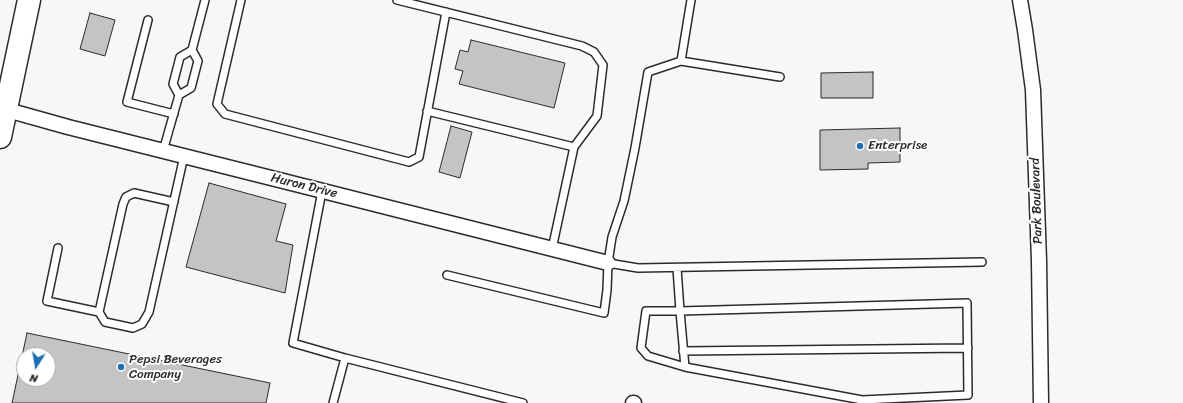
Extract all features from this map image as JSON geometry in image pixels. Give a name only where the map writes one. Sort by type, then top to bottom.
[{"type":"main road","points":[[0,137],[3,108],[29,0]]},
{"type":"street","name":"Park Boulevard","points":[[1020,0],[1033,90],[1039,261],[1041,403]]},
{"type":"street","name":"Huron Drive","points":[[3,108],[68,127],[608,263]]},
{"type":"lane","points":[[179,95],[191,88],[198,61],[192,50],[205,0]]},
{"type":"lane","points":[[241,0],[217,104],[225,114],[409,162],[419,157],[446,12]]},
{"type":"lane","points":[[397,0],[582,46],[594,52],[603,65],[597,116],[574,147],[552,249]]},
{"type":"lane","points":[[681,61],[691,0]]},
{"type":"lane","points":[[148,20],[128,102],[174,114]]},
{"type":"lane","points":[[163,151],[179,95],[173,84],[180,57],[192,50]]},
{"type":"lane","points":[[447,275],[604,312],[607,290],[608,263],[612,237],[626,194],[648,72],[681,61],[780,77]]},
{"type":"lane","points":[[427,111],[574,147]]},
{"type":"lane","points":[[174,202],[134,193],[126,196],[99,312],[105,322],[133,328],[142,324],[149,312],[174,202],[184,156]]},
{"type":"lane","points":[[322,191],[293,343],[345,358],[523,403]]},
{"type":"lane","points":[[58,248],[47,301],[99,312]]},
{"type":"lane","points":[[608,263],[638,268],[677,268],[982,262]]},
{"type":"lane","points":[[677,268],[685,367]]},
{"type":"lane","points":[[967,303],[968,348],[968,395],[862,400],[685,367],[648,356],[641,348],[646,311],[967,303]]},
{"type":"lane","points":[[683,351],[968,348]]},
{"type":"lane","points":[[333,403],[345,358]]},
{"type":"building","points":[[90,13],[115,20],[105,56],[80,49]]},
{"type":"building","points":[[471,40],[565,63],[554,108],[459,84],[463,71],[455,69],[460,50],[468,52]]},
{"type":"building","points":[[873,72],[873,98],[821,98],[821,73]]},
{"type":"building","points":[[451,126],[472,132],[460,178],[439,172]]},
{"type":"building","name":"Enterprise","points":[[900,128],[900,162],[868,163],[868,169],[820,170],[820,130]]},
{"type":"building","points":[[209,183],[286,204],[276,241],[293,245],[285,293],[186,267]]},
{"type":"building","name":"Pepsi Beverages Company","points":[[27,333],[270,383],[266,403],[12,403],[16,384],[16,387],[56,387],[56,347],[24,347]]},
{"type":"place","name":"Enterprise","points":[[860,146]]},
{"type":"place","name":"Pepsi Beverages Company","points":[[121,367]]}]
